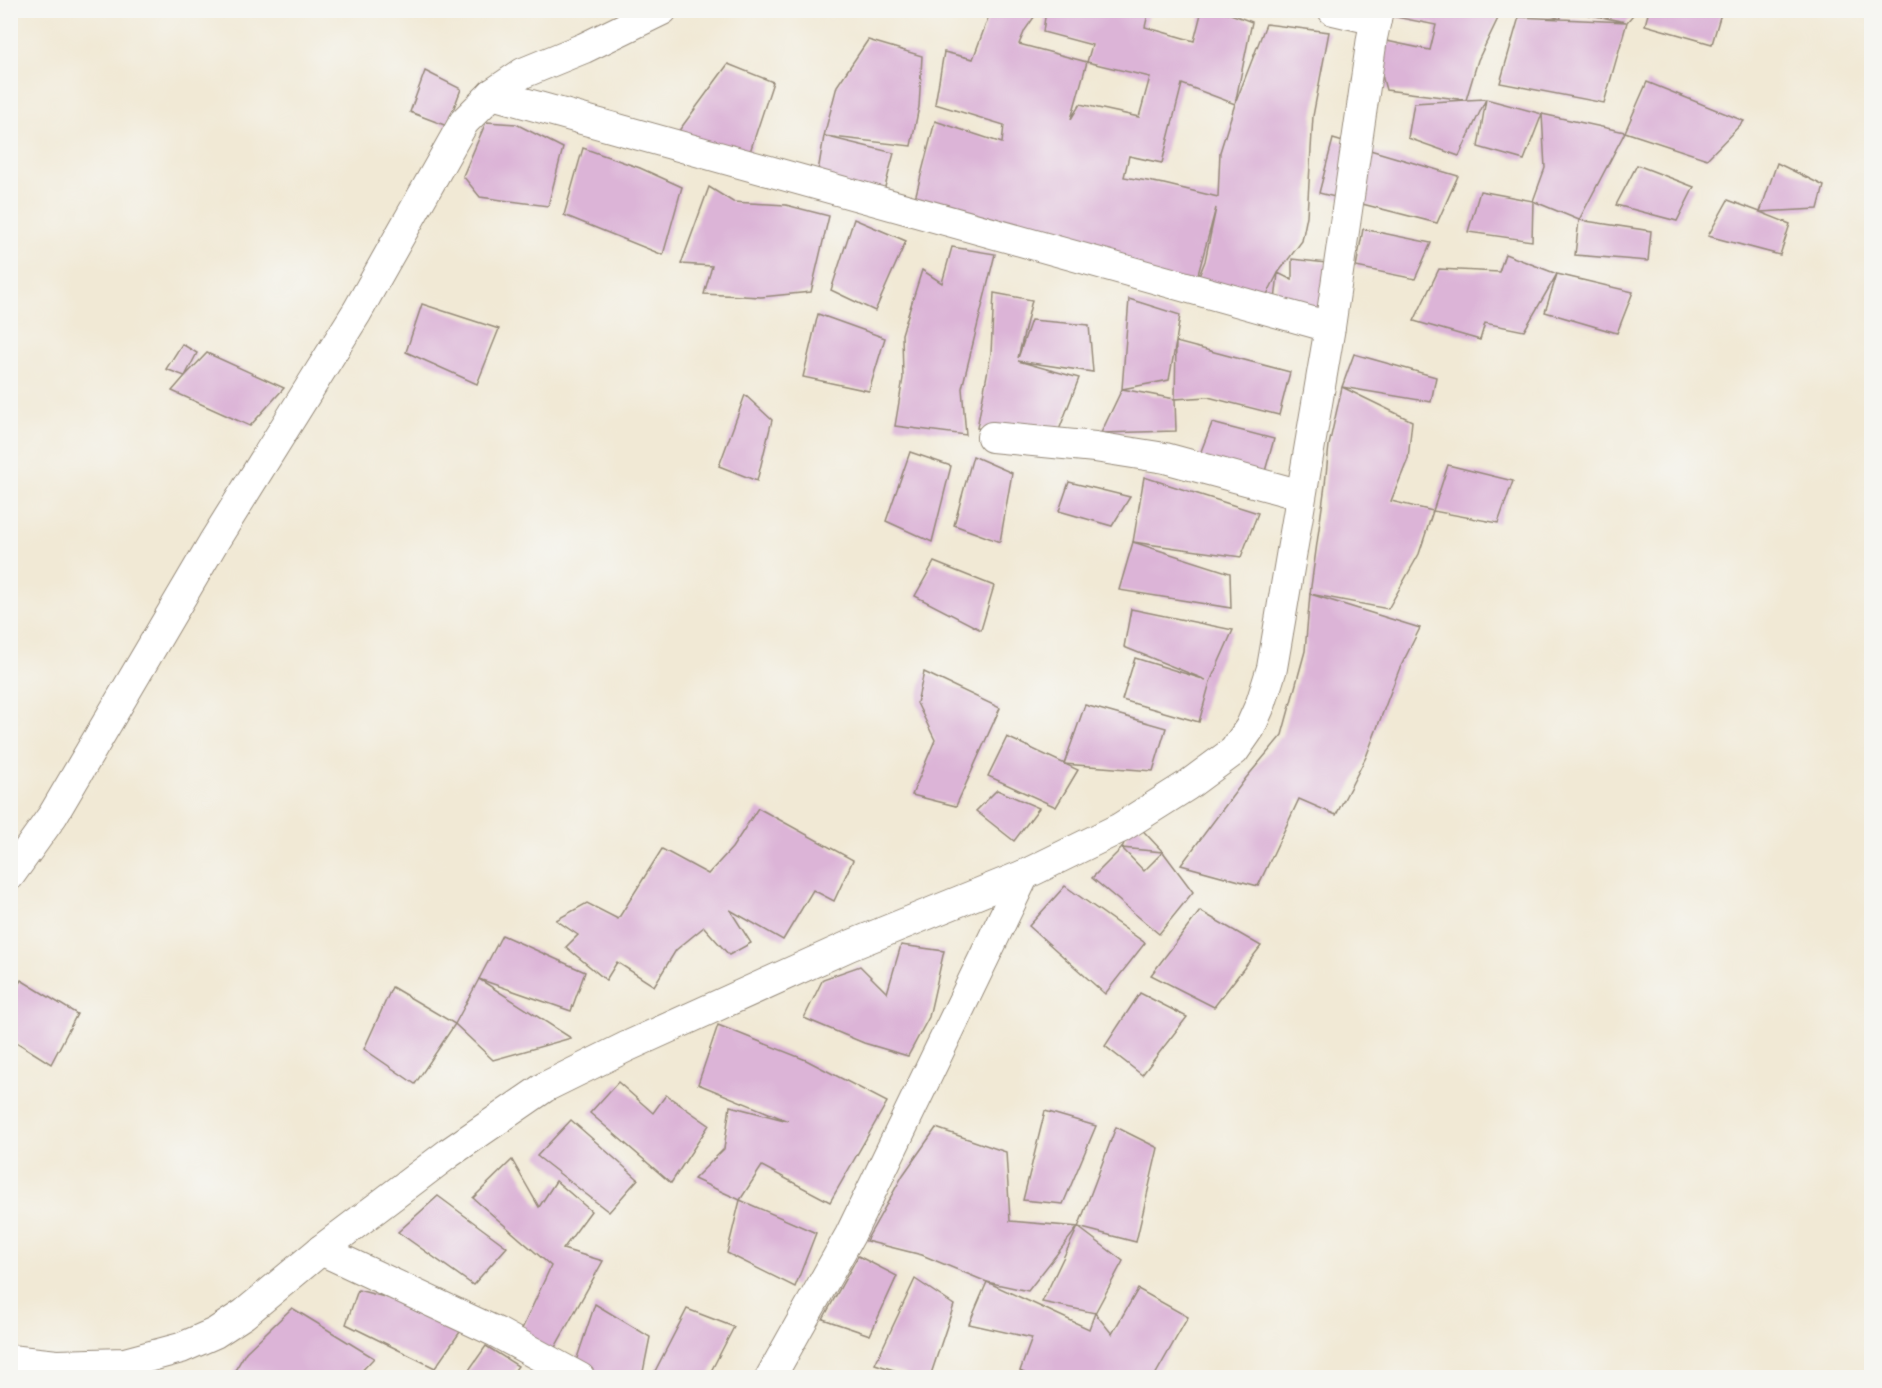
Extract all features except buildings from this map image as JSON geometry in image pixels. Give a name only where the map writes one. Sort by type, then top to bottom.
[{"type":"street","points":[[10,875],[53,815],[213,543],[357,312],[464,122],[492,94],[523,73],[584,48],[662,10]]},
{"type":"street","points":[[10,1360],[57,1365],[125,1363],[181,1348],[215,1333],[244,1314],[321,1250],[448,1153],[545,1087],[626,1047],[849,946],[1024,876],[1120,828],[1188,785],[1234,751],[1250,728],[1272,668],[1330,327],[1377,15],[1333,10]]},
{"type":"street","points":[[492,94],[1330,327]]},
{"type":"street","points":[[992,437],[1095,447],[1165,458],[1301,495]]},
{"type":"street","points":[[770,1377],[850,1235],[1024,876]]},
{"type":"street","points":[[321,1250],[496,1332],[580,1377]]}]
